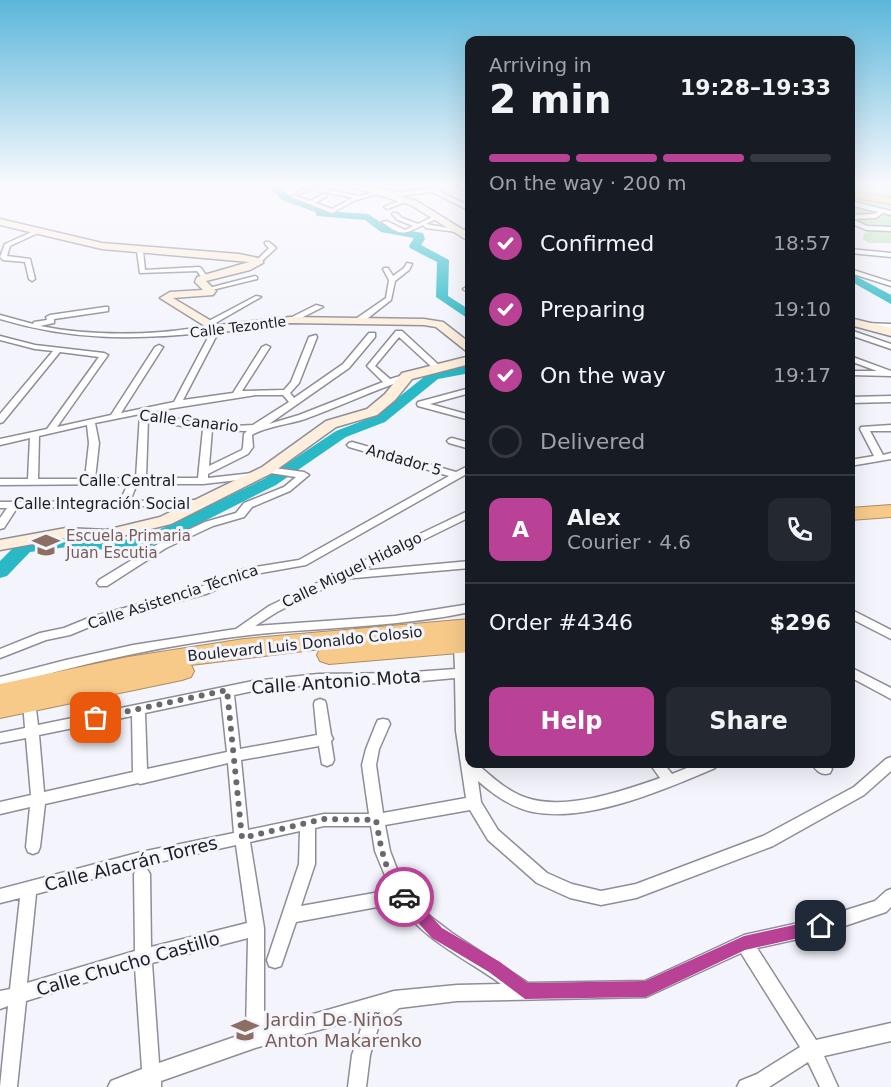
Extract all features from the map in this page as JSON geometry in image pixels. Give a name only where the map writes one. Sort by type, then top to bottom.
[{"type":"highway","points":[[855,504],[891,502]]},
{"type":"highway","points":[[855,514],[891,511]]},
{"type":"highway","points":[[272,629],[297,637],[347,639]]},
{"type":"highway","points":[[13,692],[46,678],[187,645],[196,638]]},
{"type":"highway","name":"Boulevard Luis Donaldo Colosio","points":[[0,708],[13,692],[151,662],[244,648],[347,639],[465,641]]},
{"type":"highway","name":"Boulevard Luis Donaldo Colosio","points":[[13,692],[127,682],[245,661],[465,641]]},
{"type":"street","points":[[30,235],[7,245],[3,258],[28,260],[32,279]]},
{"type":"street","points":[[49,235],[140,251],[239,257],[260,261]]},
{"type":"street","points":[[207,284],[260,261],[273,248],[267,243]]},
{"type":"street","points":[[140,251],[142,272],[199,269],[211,291],[209,293],[170,295],[165,298],[213,326]]},
{"type":"street","points":[[855,251],[891,255]]},
{"type":"street","points":[[392,280],[407,269],[409,264]]},
{"type":"street","points":[[360,320],[389,299],[392,280],[386,269]]},
{"type":"street","points":[[855,273],[891,284]]},
{"type":"street","points":[[207,284],[255,278]]},
{"type":"street","points":[[177,404],[213,326],[258,297]]},
{"type":"street","points":[[290,320],[319,307]]},
{"type":"street","points":[[30,326],[51,321],[50,316],[105,309]]},
{"type":"street","name":"Calle Tezontle","points":[[0,317],[30,326],[94,337],[156,336],[213,326],[290,320],[360,320],[439,324],[465,346]]},
{"type":"street","points":[[855,327],[889,330]]},
{"type":"street","points":[[855,328],[891,347]]},
{"type":"street","points":[[388,382],[371,366],[399,333],[437,367]]},
{"type":"street","points":[[203,477],[246,452],[248,434],[346,366],[372,335]]},
{"type":"street","points":[[286,393],[295,383],[313,337]]},
{"type":"street","points":[[0,338],[57,351],[104,355],[50,431]]},
{"type":"street","points":[[236,395],[266,346]]},
{"type":"street","points":[[113,418],[159,347]]},
{"type":"street","points":[[0,420],[57,351]]},
{"type":"street","points":[[855,360],[891,374]]},
{"type":"street","points":[[272,471],[319,431],[332,424],[372,412],[395,393],[407,376],[465,361]]},
{"type":"street","points":[[855,373],[891,374]]},
{"type":"street","name":"Calle Canario","points":[[0,442],[143,413],[171,421],[208,426],[256,428],[287,422],[407,376]]},
{"type":"street","points":[[124,504],[137,481],[143,413],[177,404],[269,391],[286,393],[293,402]]},
{"type":"street","points":[[465,391],[421,404],[465,417]]},
{"type":"street","points":[[855,400],[891,399]]},
{"type":"street","points":[[90,481],[94,443],[91,423]]},
{"type":"street","points":[[203,477],[208,426]]},
{"type":"street","points":[[879,456],[864,429],[891,428]]},
{"type":"street","points":[[33,481],[35,435]]},
{"type":"street","points":[[452,441],[465,445]]},
{"type":"street","name":"Andador 5","points":[[352,445],[456,475]]},
{"type":"street","points":[[855,462],[879,456],[891,456]]},
{"type":"street","name":"Calle Asistencia Técnica","points":[[0,654],[44,636],[66,632],[95,620],[202,591],[248,572],[302,563],[465,470]]},
{"type":"street","points":[[0,545],[66,533],[106,535],[122,532],[165,521],[253,476],[272,471],[304,475],[287,489],[248,505],[240,515],[209,524],[162,546],[103,583]]},
{"type":"street","name":"Calle Central","points":[[0,482],[137,481],[253,476]]},
{"type":"street","name":"Calle Integración Social","points":[[0,505],[203,503]]},
{"type":"street","points":[[0,526],[14,505]]},
{"type":"street","name":"Calle Miguel Hidalgo","points":[[237,633],[273,609],[465,515]]},
{"type":"street","points":[[338,577],[465,564]]},
{"type":"street","points":[[196,638],[272,629],[394,620],[465,609]]},
{"type":"street","points":[[855,616],[891,635]]},
{"type":"street","points":[[855,676],[891,694]]},
{"type":"street","name":"Calle Antonio Mota","points":[[0,738],[227,690],[318,679],[465,679]]},
{"type":"street","points":[[465,679],[463,730],[465,743]]},
{"type":"street","points":[[227,690],[232,756],[256,928],[255,1038]]},
{"type":"street","points":[[13,692],[32,730],[38,800],[33,847]]},
{"type":"street","points":[[320,704],[327,760]]},
{"type":"street","points":[[138,710],[140,778]]},
{"type":"street","points":[[383,724],[370,759],[376,820],[383,859],[392,882],[419,916],[437,933],[494,967],[525,991]]},
{"type":"street","points":[[0,808],[232,756],[326,739]]},
{"type":"street","points":[[469,768],[474,803],[494,835],[542,878],[570,891],[601,898],[636,891],[768,841],[859,791],[891,763]]},
{"type":"street","points":[[474,768],[503,794],[533,806],[569,809],[670,781],[701,768]]},
{"type":"street","points":[[660,768],[670,781]]},
{"type":"street","name":"Calle Alacrán Torres","points":[[0,896],[141,859],[324,819],[376,820],[474,803]]},
{"type":"street","points":[[275,960],[307,864],[308,823]]},
{"type":"street","points":[[142,874],[143,957],[152,1081]]},
{"type":"street","points":[[8,1087],[29,889]]},
{"type":"street","points":[[288,916],[402,895]]},
{"type":"street","points":[[117,1087],[152,1081],[255,1038],[395,1000],[457,993],[646,989],[744,944],[831,923],[880,907],[891,896]]},
{"type":"street","name":"Calle Chucho Castillo","points":[[0,1000],[143,957],[256,928]]},
{"type":"street","points":[[744,944],[812,1050],[829,1087]]},
{"type":"street","points":[[357,1087],[361,1055],[371,1023],[395,1000]]},
{"type":"street","points":[[746,1087],[762,1081],[812,1050],[891,1032]]},
{"type":"green space","points":[[864,235],[891,235],[891,243],[869,243],[863,239]]},
{"type":"waterway","points":[[416,235],[419,235],[420,239],[414,246],[443,260],[442,297],[465,313]]},
{"type":"waterway","points":[[855,279],[891,300]]},
{"type":"waterway","points":[[0,572],[24,547],[67,541],[135,546],[171,531],[270,482],[341,434],[380,419],[434,376],[465,370]]},
{"type":"way so far","points":[[96,718],[227,690],[242,838],[324,819],[376,820],[383,859],[392,882],[404,897]]},
{"type":"place","name":"Escuela Primaria Juan Escutia","points":[[46,545]]},
{"type":"place","name":"Jardin De Niños Anton Makarenko","points":[[245,1030]]},
{"type":"route","points":[[404,897],[437,933],[494,967],[525,991],[646,989],[688,972],[744,944],[821,926]]}]
